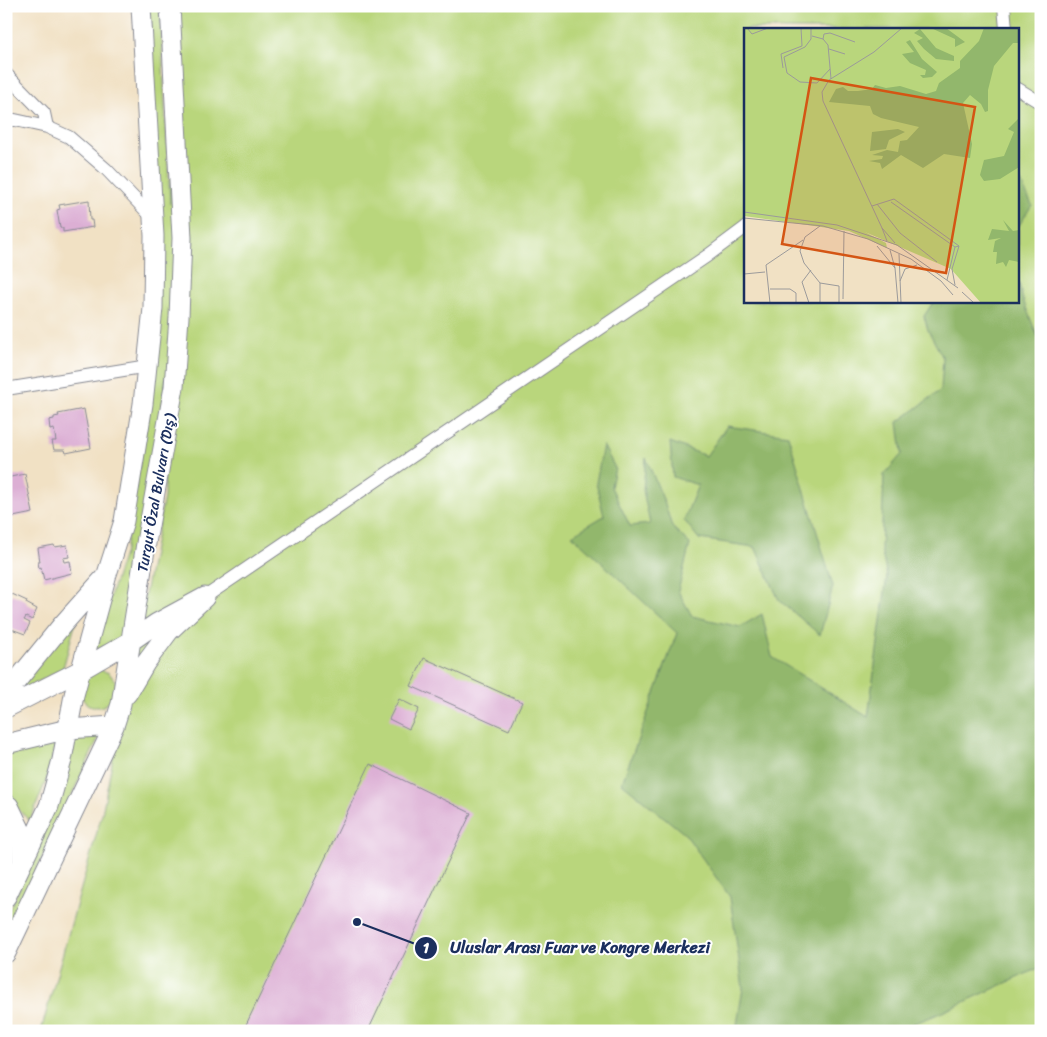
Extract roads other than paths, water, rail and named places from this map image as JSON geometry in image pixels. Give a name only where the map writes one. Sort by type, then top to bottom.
[{"type":"main road","name":"Turgut Özal Bulvarı (Dış)","points":[[6,897],[49,806],[62,760],[74,695],[124,521],[148,366],[153,308],[153,218],[141,6]]},
{"type":"main road","name":"Turgut Özal Bulvarı (Dış)","points":[[6,953],[114,726],[121,704],[147,537],[174,387],[179,317],[182,238],[170,6]]},
{"type":"main road","points":[[6,694],[63,624],[108,574]]},
{"type":"main road","points":[[6,708],[81,670],[131,641],[157,623],[205,597]]},
{"type":"main road","points":[[121,704],[146,662],[168,632],[205,597]]},
{"type":"main road","points":[[6,744],[68,729],[114,726]]},
{"type":"main road","points":[[6,804],[9,806],[21,831],[22,863]]},
{"type":"street","points":[[1004,6],[1006,28]]},
{"type":"street","points":[[6,74],[44,112],[47,127]]},
{"type":"street","points":[[1020,90],[1041,103]]},
{"type":"street","points":[[6,120],[15,120],[47,127],[69,137],[106,169],[153,218]]},
{"type":"street","points":[[205,597],[744,229]]},
{"type":"street","points":[[6,389],[148,366]]},
{"type":"place","name":"Uluslar Arası Fuar ve Kongre Merkezi","points":[[357,922]]}]
